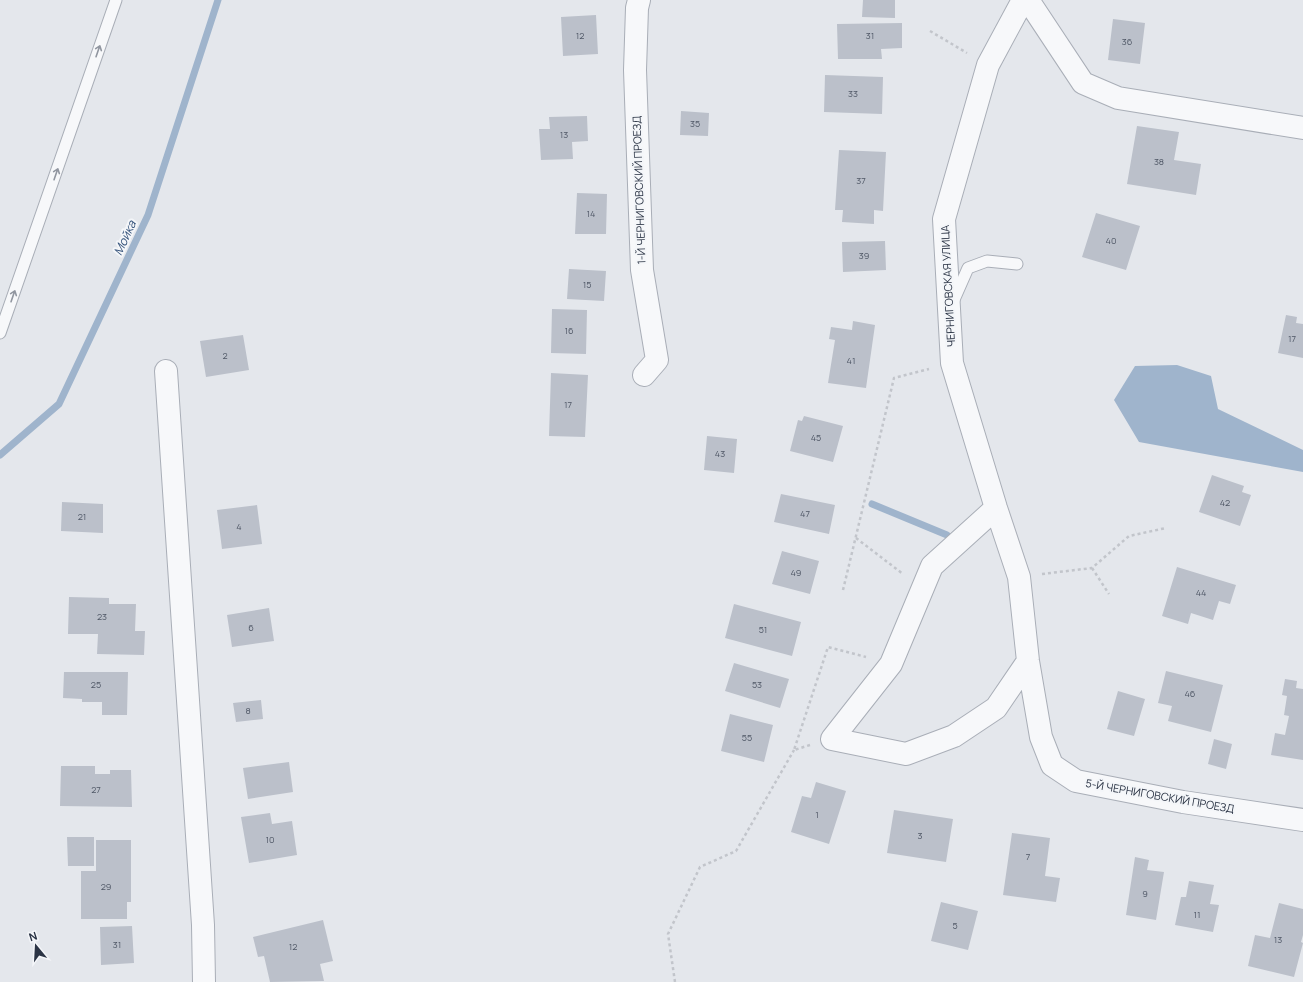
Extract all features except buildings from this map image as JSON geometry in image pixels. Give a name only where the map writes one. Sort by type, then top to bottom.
[{"type":"street","name":"1-Й ЧЕРНИГОВСКИЙ ПРОЕЗД","points":[[639,0],[637,8],[635,70],[642,270],[657,360],[644,375]]},
{"type":"street","name":"ЧЕРНИГОВСКАЯ УЛИЦА","points":[[1023,0],[988,65],[944,219],[952,363],[996,508],[1020,577],[1028,660]]},
{"type":"street","points":[[1028,0],[1083,83],[1118,98],[1303,128]]},
{"type":"street","points":[[166,371],[203,926],[204,982]]},
{"type":"street","points":[[996,508],[932,566],[890,664],[832,739],[906,754],[954,736],[996,708],[1028,660]]},
{"type":"street","name":"5-Й ЧЕРНИГОВСКИЙ ПРОЕЗД","points":[[1028,660],[1043,744],[1052,765],[1076,781],[1183,802],[1303,820]]},
{"type":"lane","points":[[0,333],[116,0]]},
{"type":"lane","points":[[949,309],[968,268],[987,261],[1017,264]]},
{"type":"path","points":[[930,31],[988,65]]},
{"type":"path","points":[[843,590],[894,378],[952,363]]},
{"type":"path","points":[[1020,577],[1092,568],[1129,536],[1166,528]]},
{"type":"path","points":[[856,538],[922,589]]},
{"type":"path","points":[[1092,568],[1109,594]]},
{"type":"path","points":[[675,982],[668,934],[700,867],[736,851],[794,750],[828,647],[890,664]]},
{"type":"path","points":[[794,750],[832,739]]},
{"type":"water","points":[[1177,365],[1211,376],[1218,409],[1303,450],[1303,472],[1139,442],[1114,400],[1135,366]]},
{"type":"waterway","name":"Мойка","points":[[0,455],[59,404],[148,215],[218,0]]},
{"type":"waterway","points":[[872,504],[947,535]]}]
